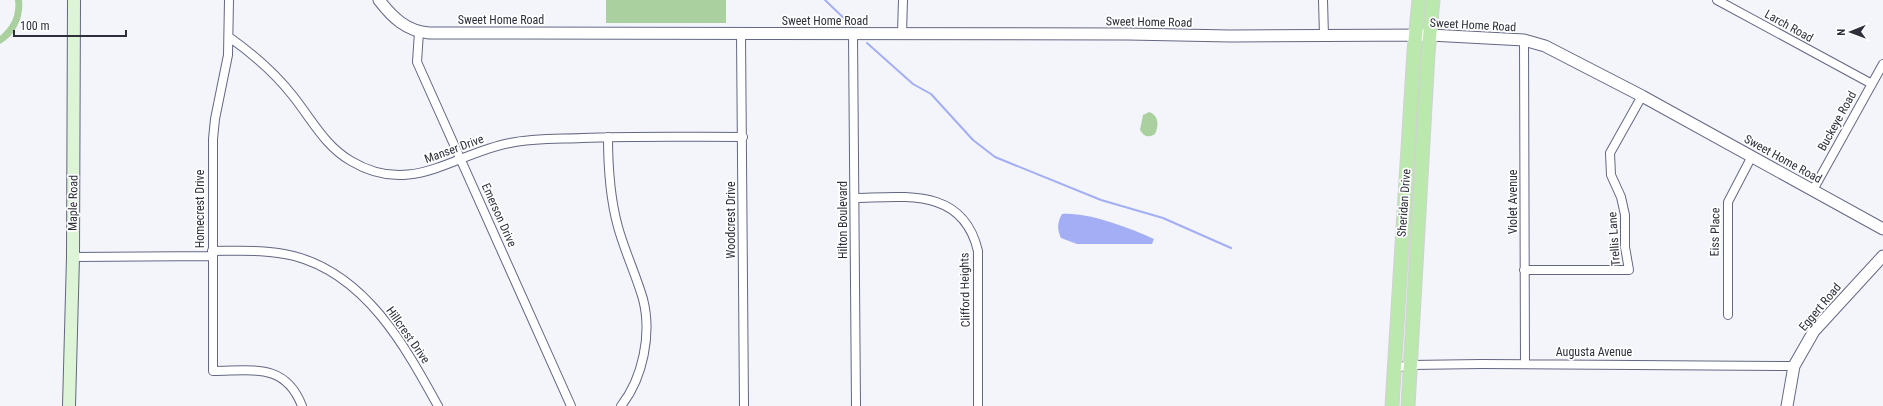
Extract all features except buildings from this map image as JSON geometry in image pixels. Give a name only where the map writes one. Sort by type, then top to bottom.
[{"type":"main road","name":"Maple Road","points":[[69,406],[73,257],[74,0]]},
{"type":"main road","name":"Sheridan Drive","points":[[1392,406],[1418,0]]},
{"type":"main road","name":"Sheridan Drive","points":[[1408,406],[1433,0]]},
{"type":"street","name":"Homecrest Drive","points":[[230,0],[228,55],[215,120],[213,139],[213,371],[261,371],[276,375],[287,381],[294,389],[302,406]]},
{"type":"street","name":"Sweet Home Road","points":[[379,0],[395,19],[419,32],[428,33],[1324,36],[1430,35],[1524,40],[1545,46],[1642,96],[1883,229]]},
{"type":"street","points":[[902,34],[903,0]]},
{"type":"street","points":[[1323,0],[1324,36]]},
{"type":"street","name":"Larch Road","points":[[1717,0],[1872,84]]},
{"type":"street","name":"Emerson Drive","points":[[419,32],[417,62],[571,406]]},
{"type":"street","name":"Woodcrest Drive","points":[[741,34],[744,406]]},
{"type":"street","name":"Hilton Boulevard","points":[[853,34],[856,406]]},
{"type":"street","name":"Manser Drive","points":[[229,37],[247,50],[278,79],[328,143],[351,161],[372,171],[398,176],[425,173],[490,148],[528,140],[608,137],[743,137]]},
{"type":"street","name":"Violet Avenue","points":[[1524,40],[1525,364]]},
{"type":"street","name":"Buckeye Road","points":[[1813,190],[1883,64]]},
{"type":"street","name":"Trellis Lane","points":[[1524,270],[1629,270],[1625,247],[1625,215],[1621,197],[1611,174],[1610,153],[1642,96]]},
{"type":"street","points":[[608,137],[608,166],[618,226],[643,300],[646,319],[645,337],[640,366],[631,390],[621,406]]},
{"type":"street","name":"Eiss Place","points":[[1728,315],[1728,202],[1752,156]]},
{"type":"street","name":"Clifford Heights","points":[[855,198],[930,199],[948,207],[958,214],[972,233],[978,251],[978,406]]},
{"type":"street","name":"Hillcrest Drive","points":[[73,257],[251,251],[281,253],[312,262],[339,277],[357,291],[390,326],[406,349],[438,406]]},
{"type":"street","name":"Eggert Road","points":[[1787,406],[1794,366],[1814,331],[1883,256]]},
{"type":"street","name":"Augusta Avenue","points":[[1394,368],[1411,365],[1525,364],[1794,366]]},
{"type":"green space","points":[[15,0],[22,0],[22,13],[20,20],[10,36],[0,44],[0,36],[10,25],[14,16]]},
{"type":"green space","points":[[606,0],[726,0],[726,23],[606,23]]},
{"type":"green space","points":[[1149,112],[1155,116],[1157,121],[1155,134],[1151,136],[1143,134],[1140,130],[1143,115]]},
{"type":"water","points":[[1062,214],[1073,214],[1096,218],[1133,230],[1154,239],[1152,244],[1077,244],[1061,238],[1058,226]]},
{"type":"waterway","points":[[825,0],[852,26]]},
{"type":"waterway","points":[[867,43],[913,84],[931,94],[973,140],[995,157],[1101,200],[1163,218],[1231,248]]}]
